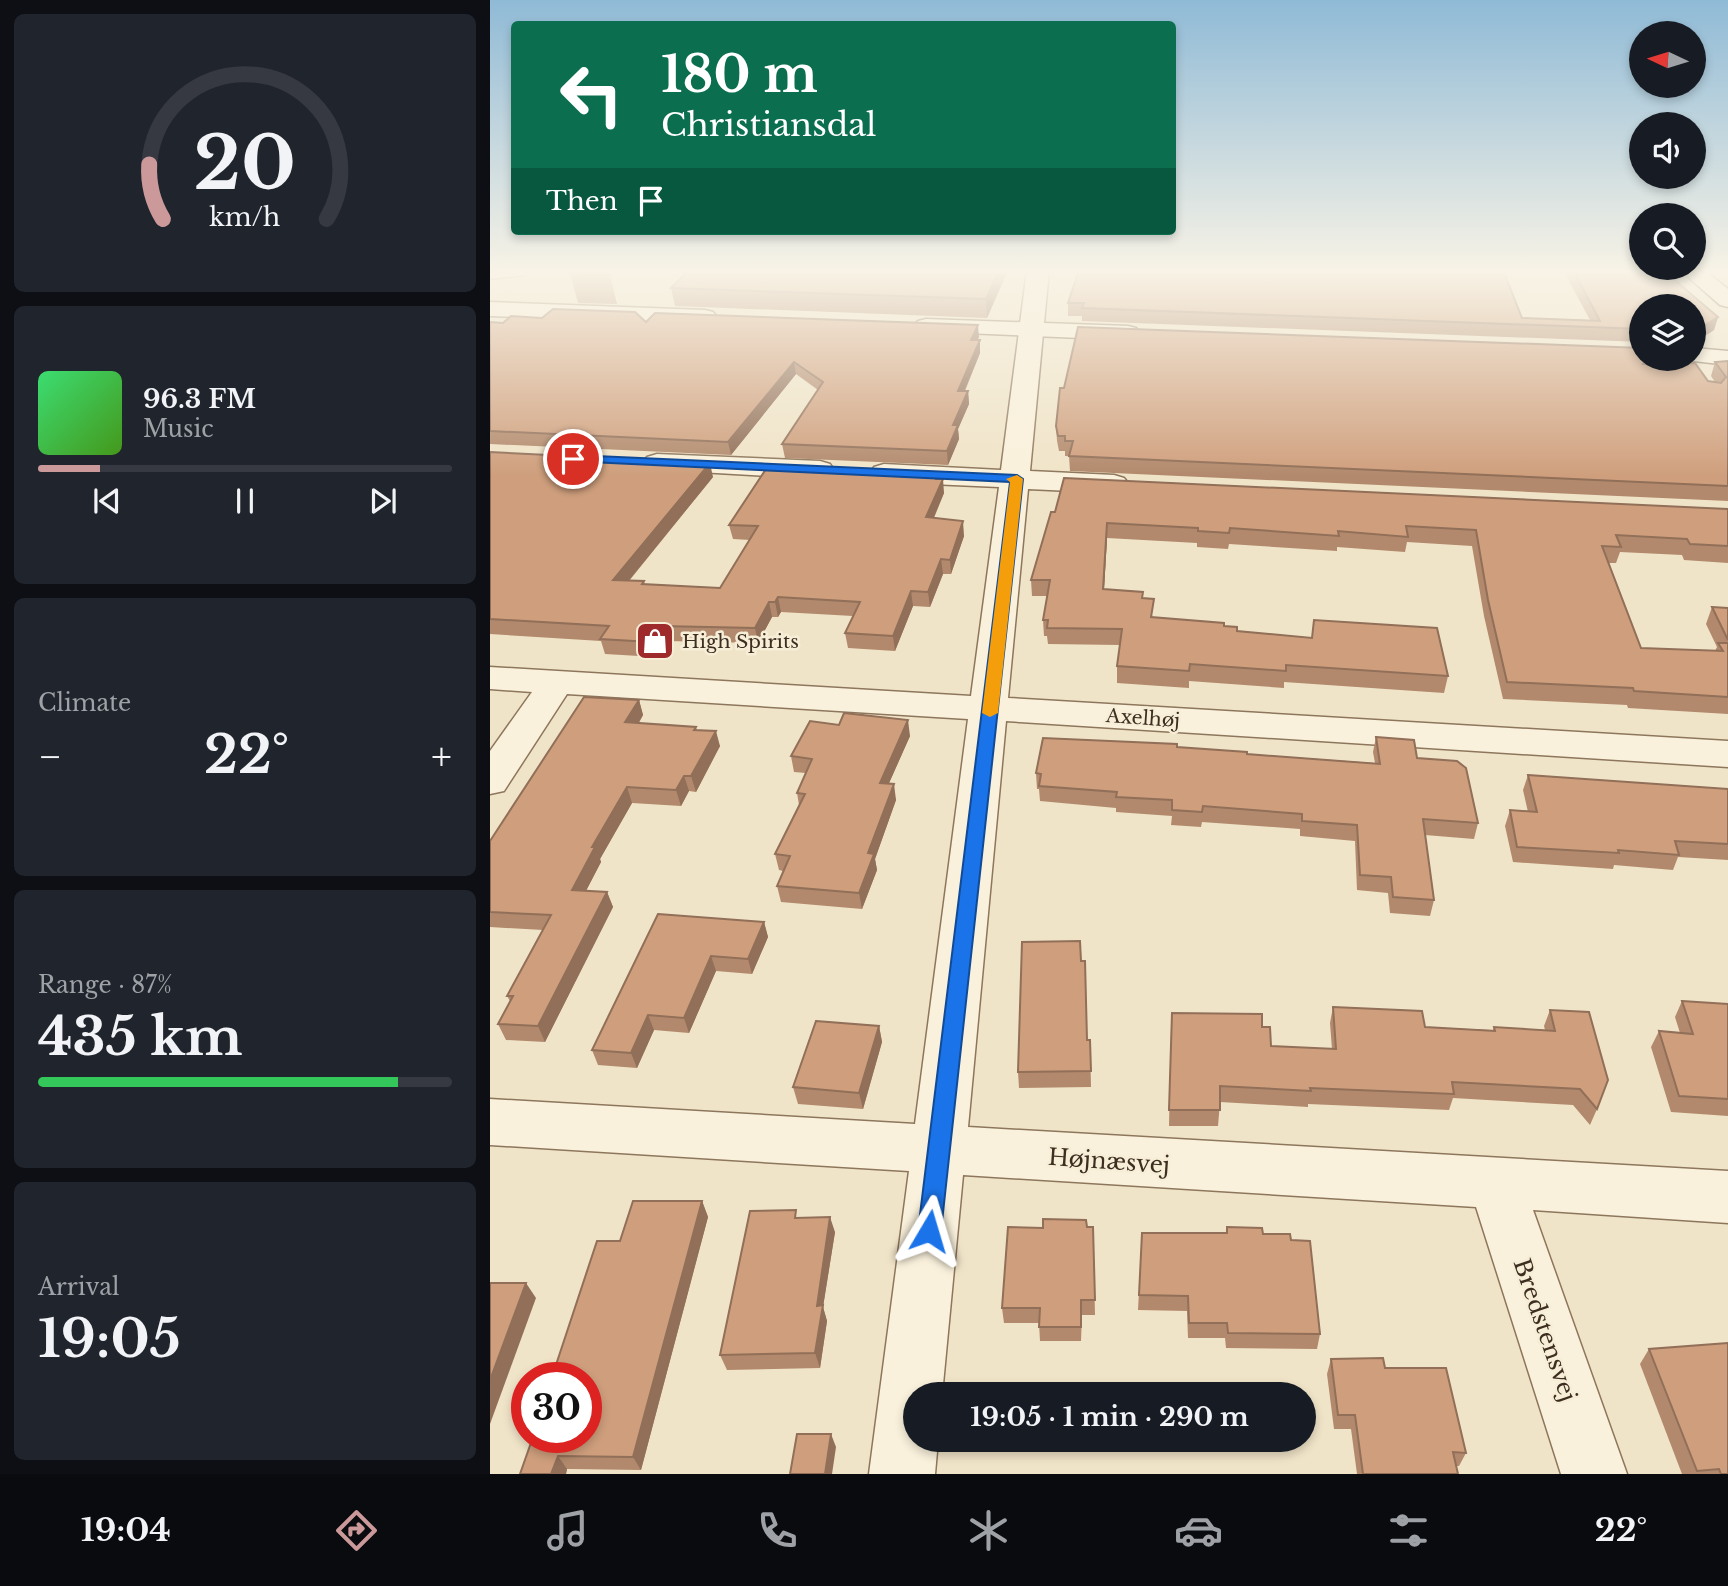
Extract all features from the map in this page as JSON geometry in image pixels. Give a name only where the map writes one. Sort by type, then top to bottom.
[{"type":"street","points":[[902,1474],[1017,479],[1030,339]]},
{"type":"street","points":[[1706,353],[1728,350]]},
{"type":"street","points":[[1706,355],[1728,358]]},
{"type":"street","points":[[628,461],[1146,485]]},
{"type":"street","name":"Axelhøj","points":[[490,678],[1728,754]]},
{"type":"street","points":[[490,781],[557,682]]},
{"type":"street","name":"Højnæsvej","points":[[490,1122],[1728,1197]]},
{"type":"street","name":"Bredstensvej","points":[[1496,1185],[1594,1474]]},
{"type":"building","points":[[490,339],[980,340],[958,391],[968,391],[953,425],[958,425],[947,451],[782,444],[823,382],[794,362],[728,442],[490,431]]},
{"type":"building","points":[[1075,339],[1395,339],[1629,348],[1629,371],[1701,371],[1708,381],[1721,383],[1726,377],[1715,362],[1728,361],[1728,486],[1069,456],[1073,441],[1065,441],[1065,436],[1058,436],[1056,426],[1060,388],[1064,388]]},
{"type":"building","points":[[490,452],[710,463],[613,580],[720,588],[758,526],[729,525],[768,466],[938,474],[936,479],[943,479],[926,517],[963,521],[950,560],[941,559],[928,592],[911,591],[893,636],[845,633],[860,602],[778,597],[775,602],[769,602],[755,628],[662,626],[651,642],[600,639],[609,626],[490,619]]},
{"type":"building","points":[[1064,478],[1728,509],[1728,546],[1690,544],[1687,539],[1616,535],[1621,547],[1602,546],[1641,648],[1723,651],[1718,643],[1728,643],[1728,697],[1634,691],[1633,688],[1507,682],[1488,600],[1476,530],[1406,526],[1408,537],[1338,531],[1339,536],[1230,528],[1229,533],[1198,531],[1198,528],[1107,523],[1103,589],[1143,592],[1142,598],[1154,599],[1151,617],[1224,623],[1224,626],[1237,627],[1237,631],[1312,638],[1314,620],[1437,628],[1448,676],[1286,665],[1286,671],[1190,664],[1189,671],[1117,666],[1122,629],[1047,628],[1048,620],[1043,620],[1050,580],[1031,580]]},
{"type":"building","points":[[1712,607],[1728,608],[1728,640]]},
{"type":"building","points":[[584,697],[639,700],[625,722],[716,731],[691,776],[684,776],[676,790],[627,787],[592,847],[595,847],[572,890],[607,892],[538,1026],[498,1024],[513,996],[507,996],[551,915],[490,912],[490,841]]},
{"type":"building","points":[[844,713],[908,720],[880,783],[894,784],[868,853],[874,854],[859,893],[777,886],[790,856],[775,854],[805,794],[797,793],[812,759],[791,756],[810,721],[839,725]]},
{"type":"building","points":[[1376,737],[1414,740],[1417,758],[1457,761],[1466,768],[1478,823],[1423,819],[1434,900],[1393,897],[1391,877],[1360,875],[1357,825],[1302,821],[1302,814],[1203,806],[1202,812],[1172,810],[1172,800],[1116,797],[1117,792],[1039,786],[1041,774],[1036,773],[1043,738],[1177,744],[1177,747],[1247,754],[1380,764]]},
{"type":"building","points":[[1528,775],[1728,789],[1728,844],[1675,841],[1679,855],[1517,847],[1510,810],[1537,812]]},
{"type":"building","points":[[658,914],[764,922],[748,959],[711,956],[684,1018],[648,1015],[631,1053],[592,1050]]},
{"type":"building","points":[[1080,941],[1081,961],[1085,961],[1087,1040],[1090,1040],[1091,1071],[1018,1072],[1022,942]]},
{"type":"building","points":[[1682,1001],[1728,1004],[1728,1099],[1679,1096],[1659,1031],[1693,1034]]},
{"type":"building","points":[[1333,1007],[1422,1011],[1425,1027],[1495,1031],[1494,1027],[1555,1031],[1550,1010],[1589,1012],[1608,1080],[1597,1109],[1580,1089],[1452,1082],[1454,1094],[1220,1086],[1220,1110],[1169,1110],[1172,1013],[1262,1014],[1262,1027],[1270,1027],[1271,1046],[1336,1049]]},
{"type":"building","points":[[816,1021],[879,1026],[859,1093],[793,1087]]},
{"type":"building","points":[[633,1201],[702,1201],[633,1457],[558,1456],[551,1474],[520,1474],[527,1453],[602,1453],[602,1362],[557,1362],[597,1241],[620,1241]]},
{"type":"building","points":[[796,1210],[795,1218],[830,1217],[817,1306],[823,1305],[815,1353],[720,1355],[750,1211]]},
{"type":"building","points":[[1043,1219],[1086,1220],[1087,1227],[1093,1227],[1095,1300],[1081,1300],[1081,1327],[1039,1327],[1040,1308],[1002,1308],[1008,1227],[1043,1228]]},
{"type":"building","points":[[1227,1227],[1262,1228],[1263,1234],[1290,1234],[1291,1240],[1310,1241],[1320,1334],[1228,1333],[1227,1323],[1189,1323],[1188,1296],[1139,1295],[1142,1233],[1227,1233]]},
{"type":"building","points":[[490,1283],[526,1283],[490,1380]]},
{"type":"building","points":[[1728,1343],[1728,1474],[1721,1474],[1719,1469],[1697,1471],[1649,1349]]},
{"type":"building","points":[[1383,1358],[1385,1368],[1446,1368],[1466,1453],[1453,1452],[1458,1474],[1363,1474],[1355,1415],[1338,1415],[1331,1359]]},
{"type":"building","points":[[797,1434],[831,1434],[825,1474],[790,1474]]},
{"type":"slow traffic","points":[[990,713],[1017,479],[1011,479]]},
{"type":"place","name":"High Spirits","points":[[655,641]]},
{"type":"route","points":[[573,459],[1017,479],[929,1231]]}]
